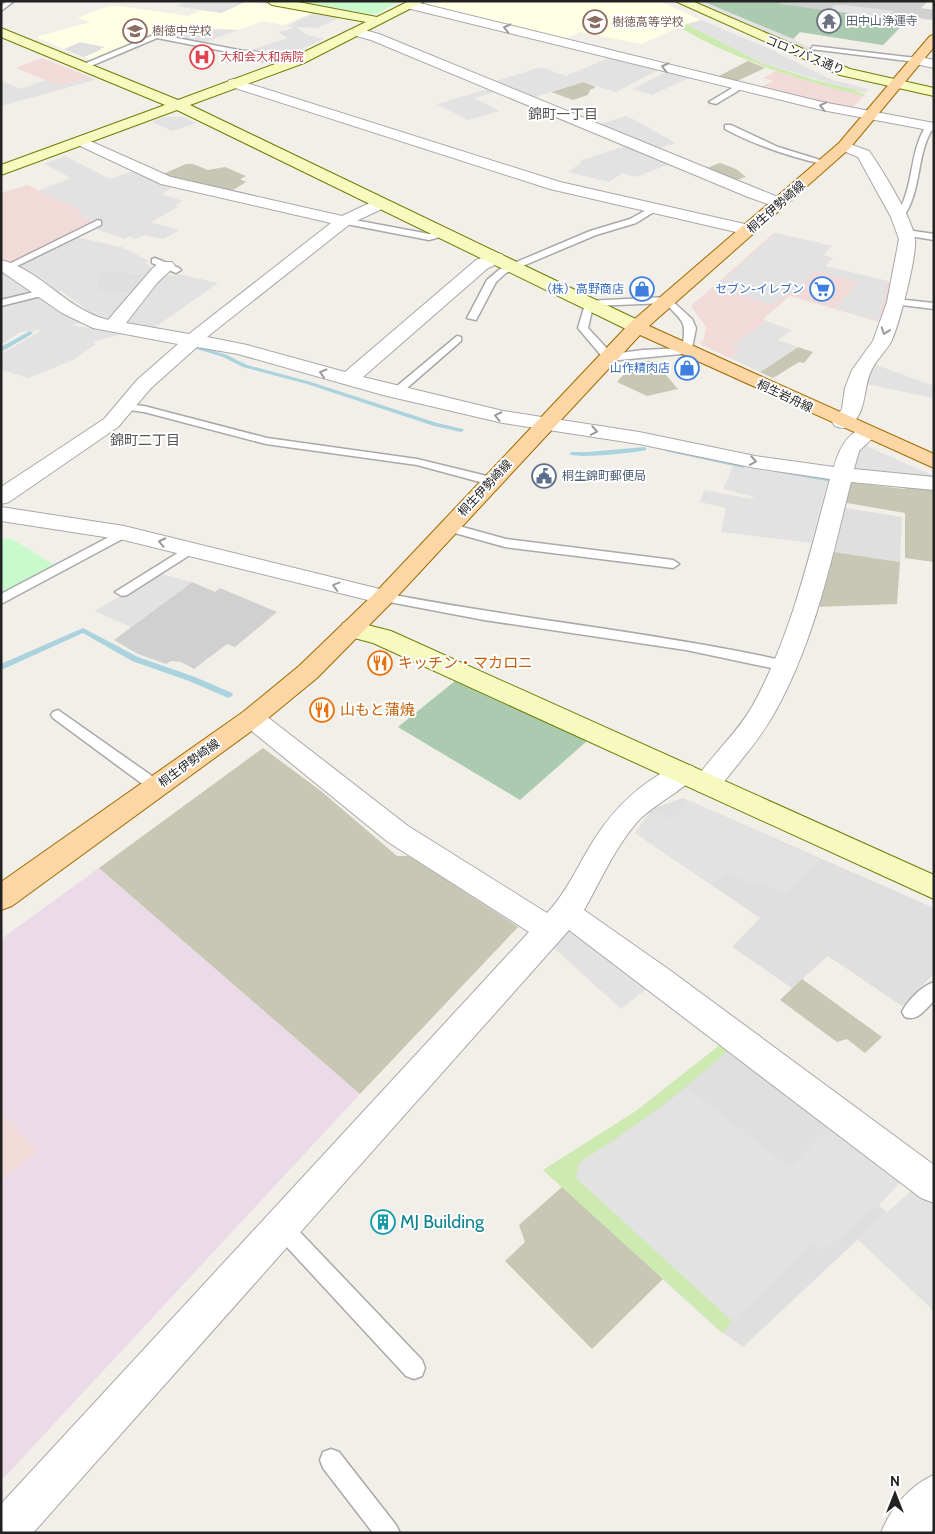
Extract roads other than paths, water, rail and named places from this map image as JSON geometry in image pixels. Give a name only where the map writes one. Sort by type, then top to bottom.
[{"type":"main road","name":"桐生伊勢崎線","points":[[4,892],[252,718],[308,672],[384,597],[491,481],[637,328],[844,146],[934,39]]},
{"type":"main road","name":"桐生岩舟線","points":[[637,328],[934,462]]},
{"type":"street","points":[[272,1],[380,21]]},
{"type":"street","name":"コロンバス通り","points":[[681,1],[829,66],[859,77],[934,92]]},
{"type":"street","points":[[1,170],[290,63],[415,3],[742,86],[932,127]]},
{"type":"street","points":[[1,32],[176,104],[589,303],[637,328]]},
{"type":"street","points":[[357,32],[375,37],[754,194],[780,202]]},
{"type":"street","points":[[250,54],[290,63]]},
{"type":"street","points":[[916,60],[934,64]]},
{"type":"street","points":[[234,83],[539,181],[653,210],[749,230]]},
{"type":"street","points":[[80,141],[166,181],[344,221]]},
{"type":"street","points":[[842,422],[850,415],[862,370],[882,341],[896,302],[903,225],[864,154],[844,146]]},
{"type":"street","points":[[1,497],[111,423],[144,384],[191,342],[344,221],[382,203]]},
{"type":"street","points":[[348,380],[482,264],[496,258]]},
{"type":"street","points":[[5,266],[46,292],[68,309],[96,323],[111,327],[240,349],[395,393],[503,417],[639,438],[745,460],[843,475],[934,484]]},
{"type":"street","points":[[111,327],[119,320],[156,272],[166,266]]},
{"type":"street","points":[[4,1533],[557,922],[585,884],[619,825],[638,804],[695,778],[762,712],[786,666],[807,608],[849,449],[868,433]]},
{"type":"street","points":[[1,514],[124,534],[192,548],[348,590],[384,597]]},
{"type":"street","points":[[352,629],[382,637],[934,888]]},
{"type":"street","points":[[252,718],[398,834],[527,917],[557,922],[581,922],[930,1175]]},
{"type":"street","points":[[902,1533],[934,1496]]},
{"type":"lane","points":[[1,9],[11,1]]},
{"type":"lane","points":[[83,66],[156,36],[250,54]]},
{"type":"lane","points":[[812,48],[916,60]]},
{"type":"lane","points":[[713,102],[742,86]]},
{"type":"lane","points":[[728,127],[744,136],[797,156],[826,163]]},
{"type":"lane","points":[[932,127],[922,138],[903,225],[934,237]]},
{"type":"lane","points":[[472,318],[492,280],[503,271],[593,233],[633,221],[653,210]]},
{"type":"lane","points":[[344,221],[429,237],[446,234]]},
{"type":"lane","points":[[5,266],[98,223]]},
{"type":"lane","points":[[1,303],[46,292]]},
{"type":"lane","points":[[668,300],[691,328],[687,351],[642,353],[609,358],[584,328],[589,303],[668,300]]},
{"type":"lane","points":[[896,302],[934,306]]},
{"type":"lane","points":[[395,393],[457,339]]},
{"type":"lane","points":[[126,406],[266,441],[326,451],[417,462],[491,481]]},
{"type":"lane","points":[[448,527],[505,543],[673,564]]},
{"type":"lane","points":[[1,600],[124,534]]},
{"type":"lane","points":[[122,592],[192,548]]},
{"type":"lane","points":[[384,597],[533,623],[746,656],[786,666]]},
{"type":"lane","points":[[58,715],[157,786]]},
{"type":"lane","points":[[910,1012],[934,989]]},
{"type":"lane","points":[[278,1229],[291,1237],[414,1368]]},
{"type":"lane","points":[[331,1460],[388,1533]]},
{"type":"waterway","points":[[1,350],[30,333]]},
{"type":"waterway","points":[[195,347],[225,356],[245,366],[309,383],[436,425],[461,430]]},
{"type":"waterway","points":[[572,454],[644,449]]},
{"type":"waterway","points":[[667,450],[743,466]]},
{"type":"waterway","points":[[777,471],[832,480]]},
{"type":"waterway","points":[[1,667],[83,630],[135,659],[192,679],[229,695]]},
{"type":"place","name":"田中山浄運寺","points":[[829,21]]},
{"type":"place","name":"樹徳高等学校","points":[[595,22]]},
{"type":"place","name":"樹徳中学校","points":[[135,31]]},
{"type":"place","name":"大和会大和病院","points":[[202,57]]},
{"type":"place","name":"（株）高野商店","points":[[642,289]]},
{"type":"place","name":"セブン-イレブン","points":[[822,289]]},
{"type":"place","name":"山作精肉店","points":[[687,368]]},
{"type":"place","name":"桐生錦町郵便局","points":[[544,476]]},
{"type":"place","name":"キッチン・マカロニ","points":[[380,663]]},
{"type":"place","name":"山もと蒲焼","points":[[322,710]]},
{"type":"place","name":"MJ Building","points":[[383,1222]]},
{"type":"district","name":"錦町一丁目","points":[[563,114]]},
{"type":"district","name":"錦町二丁目","points":[[145,440]]}]
